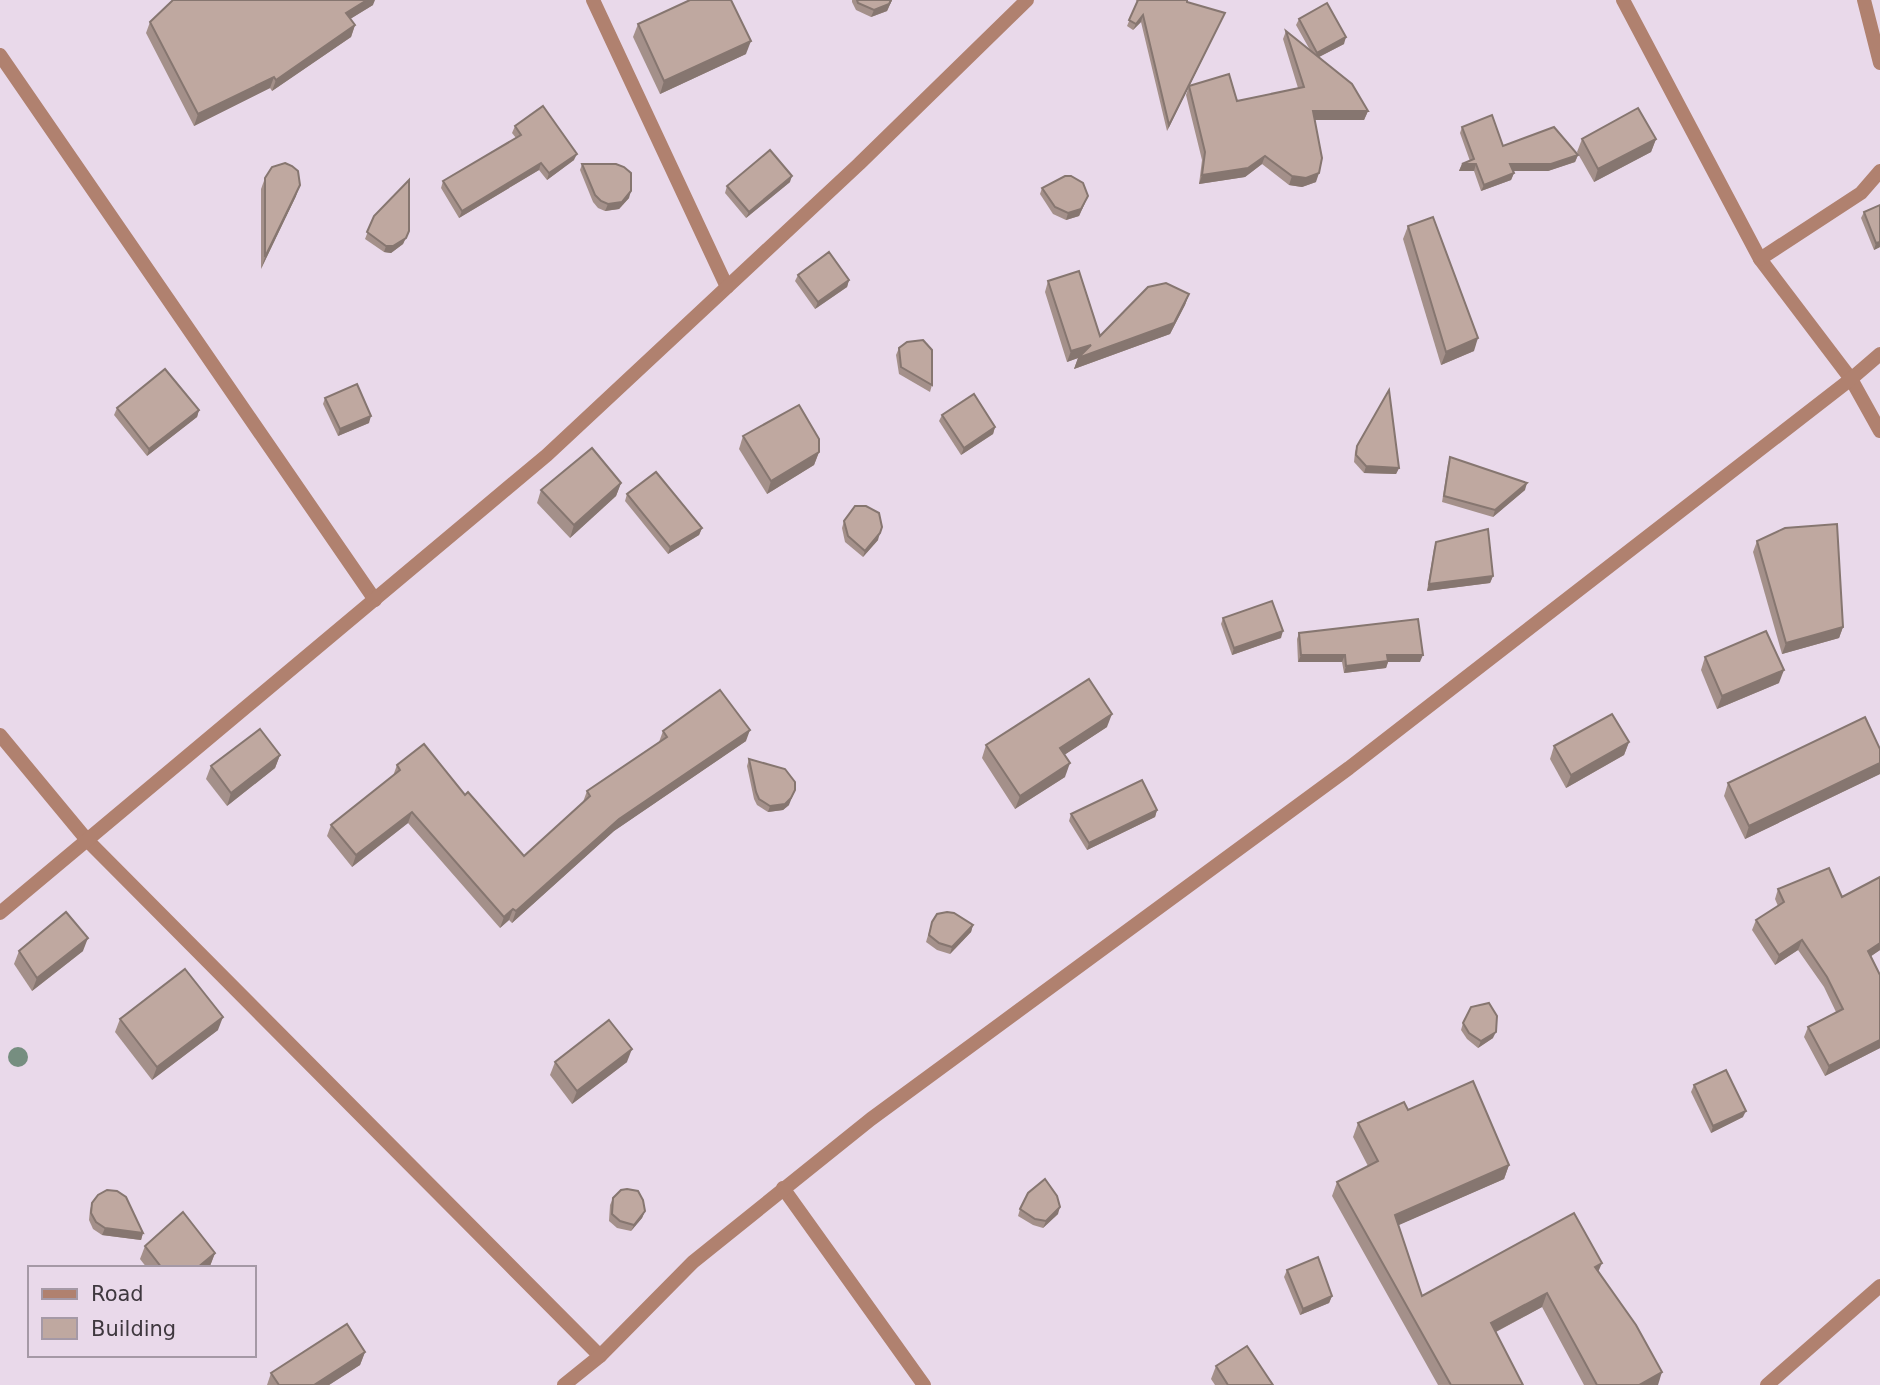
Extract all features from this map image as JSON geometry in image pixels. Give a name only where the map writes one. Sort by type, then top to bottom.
[{"type":"street","points":[[593,0],[727,287]]},
{"type":"street","points":[[0,914],[547,454],[849,173],[1027,0]]},
{"type":"street","points":[[1623,0],[1760,259],[1851,379],[1880,431]]},
{"type":"street","points":[[1864,0],[1880,63]]},
{"type":"street","points":[[0,55],[375,600]]},
{"type":"street","points":[[1760,259],[1861,193],[1880,171]]},
{"type":"street","points":[[564,1385],[600,1356],[692,1262],[871,1119],[1349,768],[1880,354]]},
{"type":"street","points":[[0,735],[87,840],[600,1356]]},
{"type":"street","points":[[783,1188],[924,1385]]},
{"type":"street","points":[[1768,1385],[1880,1286]]},
{"type":"building","points":[[173,0],[367,0],[346,13],[355,25],[276,80],[274,77],[198,114],[150,22]]},
{"type":"building","points":[[690,0],[731,0],[751,41],[664,81],[638,24]]},
{"type":"building","points":[[857,0],[891,0],[889,4],[874,10]]},
{"type":"building","points":[[1138,0],[1187,0],[1225,13],[1169,125],[1143,15],[1136,24],[1129,20]]},
{"type":"building","points":[[1327,3],[1346,37],[1317,53],[1299,19]]},
{"type":"building","points":[[1286,31],[1352,84],[1368,111],[1313,111],[1322,158],[1319,173],[1306,178],[1292,176],[1265,156],[1248,168],[1202,175],[1205,152],[1189,86],[1229,74],[1237,101],[1304,87]]},
{"type":"building","points":[[543,106],[577,154],[549,173],[541,163],[462,211],[443,181],[521,135],[515,126]]},
{"type":"building","points":[[1638,108],[1656,139],[1598,169],[1582,139]]},
{"type":"building","points":[[1492,115],[1503,146],[1554,127],[1578,155],[1551,164],[1510,164],[1514,173],[1484,185],[1476,164],[1462,164],[1474,159],[1462,127]]},
{"type":"building","points":[[770,150],[792,176],[749,212],[727,186]]},
{"type":"building","points":[[285,163],[298,171],[300,185],[265,257],[265,178],[272,167]]},
{"type":"building","points":[[582,164],[616,164],[624,167],[631,173],[631,191],[622,202],[608,204],[601,201],[595,195]]},
{"type":"building","points":[[1065,176],[1071,176],[1083,183],[1088,196],[1081,209],[1068,213],[1055,207],[1042,188]]},
{"type":"building","points":[[409,180],[409,231],[406,238],[393,246],[386,246],[367,232],[374,216]]},
{"type":"building","points":[[1880,205],[1880,242],[1876,243],[1864,212]]},
{"type":"building","points":[[1433,217],[1478,338],[1446,352],[1408,226]]},
{"type":"building","points":[[829,252],[849,280],[818,302],[798,275]]},
{"type":"building","points":[[1079,271],[1100,336],[1148,287],[1166,283],[1189,294],[1174,323],[1078,358],[1091,345],[1071,351],[1048,281]]},
{"type":"building","points":[[923,340],[932,350],[932,385],[901,367],[899,348],[907,342]]},
{"type":"building","points":[[165,369],[199,410],[149,449],[117,408]]},
{"type":"building","points":[[357,384],[371,416],[340,429],[325,398]]},
{"type":"building","points":[[1389,390],[1399,468],[1366,466],[1356,455],[1357,446]]},
{"type":"building","points":[[974,394],[995,427],[964,448],[942,415]]},
{"type":"building","points":[[799,405],[819,439],[819,452],[771,481],[743,436]]},
{"type":"building","points":[[592,448],[621,483],[574,525],[541,490]]},
{"type":"building","points":[[1450,457],[1527,483],[1495,510],[1444,496]]},
{"type":"building","points":[[656,472],[702,528],[670,547],[627,494]]},
{"type":"building","points":[[855,506],[866,506],[879,513],[882,527],[880,533],[865,551],[848,536],[844,521]]},
{"type":"building","points":[[1837,524],[1843,627],[1786,643],[1757,541],[1785,528]]},
{"type":"building","points":[[1488,529],[1493,576],[1429,584],[1436,542]]},
{"type":"building","points":[[1272,601],[1283,631],[1234,648],[1223,618]]},
{"type":"building","points":[[1418,619],[1423,655],[1387,655],[1388,661],[1346,666],[1345,655],[1301,655],[1299,633]]},
{"type":"building","points":[[1766,631],[1784,670],[1722,696],[1705,657]]},
{"type":"building","points":[[1089,679],[1112,714],[1060,748],[1070,763],[1020,796],[986,745]]},
{"type":"building","points":[[720,690],[750,730],[619,819],[516,911],[513,909],[504,917],[412,812],[356,855],[331,825],[400,770],[397,765],[424,744],[465,795],[468,792],[524,856],[590,796],[587,791],[667,737],[663,731]]},
{"type":"building","points":[[1612,714],[1629,742],[1571,775],[1554,746]]},
{"type":"building","points":[[1865,717],[1880,749],[1880,763],[1749,826],[1728,783]]},
{"type":"building","points":[[260,729],[280,755],[231,793],[211,766]]},
{"type":"building","points":[[749,759],[785,769],[795,782],[795,790],[785,804],[770,806],[759,799]]},
{"type":"building","points":[[1142,780],[1157,810],[1089,843],[1071,814]]},
{"type":"building","points":[[1829,868],[1842,897],[1880,877],[1880,943],[1868,951],[1880,975],[1880,1040],[1829,1066],[1808,1027],[1843,1009],[1827,977],[1802,940],[1779,955],[1756,920],[1784,902],[1778,889]]},
{"type":"building","points":[[66,912],[88,938],[37,978],[19,951]]},
{"type":"building","points":[[954,913],[973,925],[952,947],[939,943],[929,935],[937,914]]},
{"type":"building","points":[[185,969],[223,1017],[157,1067],[120,1019]]},
{"type":"building","points":[[1489,1003],[1497,1016],[1496,1032],[1481,1041],[1469,1033],[1463,1023],[1471,1007]]},
{"type":"building","points":[[609,1020],[632,1049],[577,1091],[555,1062]]},
{"type":"building","points":[[1726,1070],[1746,1111],[1713,1126],[1694,1085]]},
{"type":"building","points":[[1473,1081],[1509,1165],[1395,1215],[1422,1296],[1574,1213],[1602,1263],[1595,1267],[1636,1325],[1662,1372],[1639,1385],[1597,1385],[1547,1293],[1491,1323],[1523,1385],[1451,1385],[1337,1182],[1378,1161],[1358,1123],[1404,1102],[1408,1110]]},
{"type":"building","points":[[1045,1179],[1057,1196],[1060,1207],[1046,1221],[1035,1219],[1020,1209],[1028,1193]]},
{"type":"building","points":[[107,1190],[117,1191],[126,1197],[143,1233],[105,1228],[96,1222],[91,1213],[92,1203],[98,1195]]},
{"type":"building","points":[[621,1190],[638,1191],[643,1200],[645,1211],[634,1225],[620,1221],[612,1214],[613,1198]]},
{"type":"building","points":[[183,1212],[215,1253],[199,1266],[160,1266],[145,1246]]},
{"type":"building","points":[[1318,1257],[1332,1296],[1303,1309],[1287,1270]]},
{"type":"building","points":[[347,1324],[365,1352],[314,1385],[279,1385],[271,1373]]},
{"type":"building","points":[[1247,1346],[1273,1385],[1228,1385],[1216,1366]]}]
